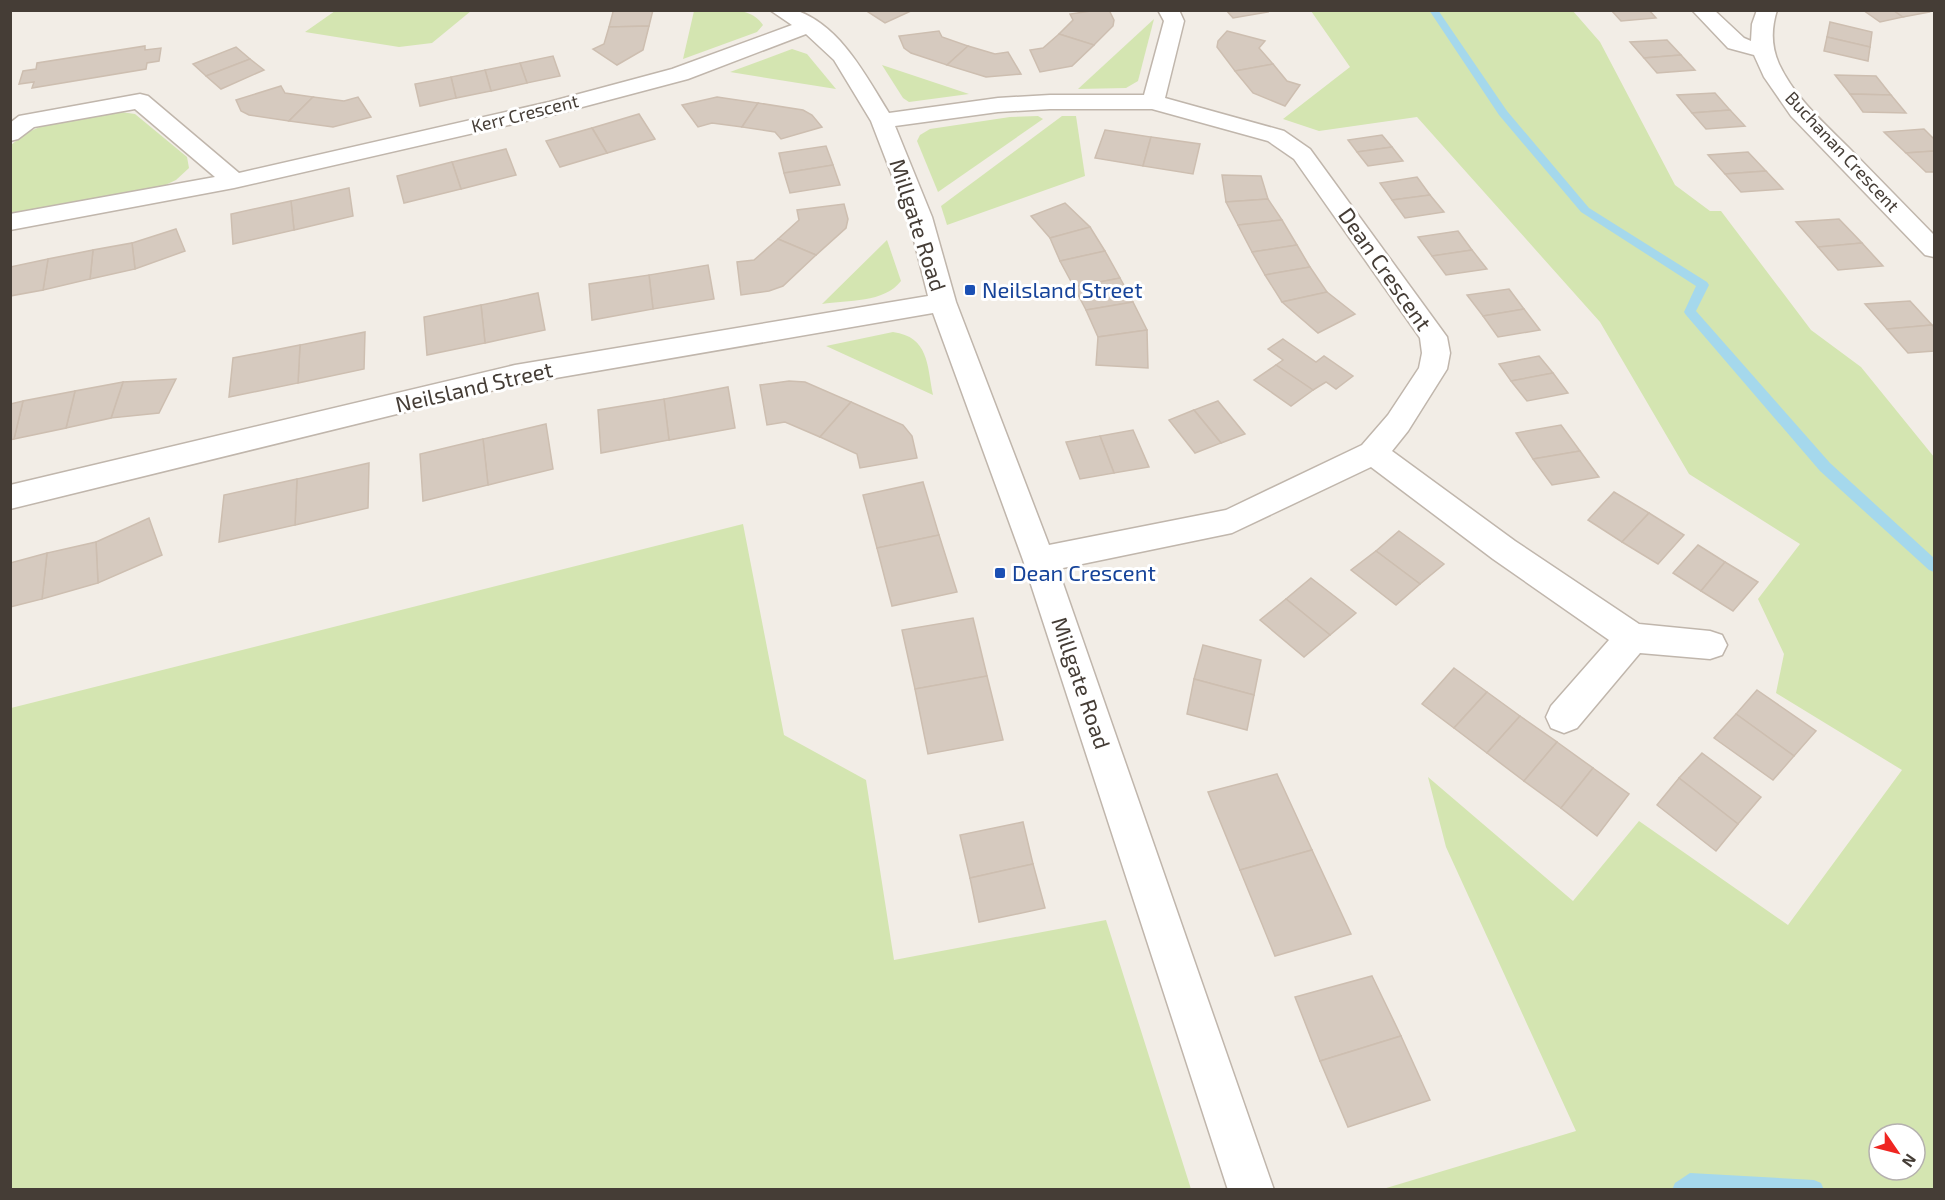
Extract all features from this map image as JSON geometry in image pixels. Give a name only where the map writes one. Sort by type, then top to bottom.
[{"type":"street","name":"Millgate Road","points":[[780,10],[809,26],[843,56],[882,121],[920,217],[943,302],[1039,560],[1251,1190]]},
{"type":"street","points":[[1153,102],[1174,21],[1168,10]]},
{"type":"street","points":[[1702,10],[1736,43],[1764,51]]},
{"type":"street","name":"Buchanan Crescent","points":[[1767,10],[1761,33],[1764,51],[1782,90],[1799,111],[1935,249]]},
{"type":"street","name":"Kerr Crescent","points":[[10,222],[234,181],[552,108],[680,74],[809,26]]},
{"type":"street","points":[[10,134],[27,121],[140,101],[234,181]]},
{"type":"street","name":"Dean Crescent","points":[[882,121],[998,105],[1050,102],[1153,102],[1276,136],[1302,154],[1433,337],[1436,353],[1433,369],[1398,423],[1372,453],[1232,521],[1039,560]]},
{"type":"street","name":"Neilsland Street","points":[[10,497],[515,375],[943,302]]},
{"type":"street","points":[[1372,453],[1504,550],[1632,638],[1710,645]]},
{"type":"street","points":[[1564,717],[1632,638]]},
{"type":"green space","points":[[722,9],[741,11],[757,18],[763,25],[757,32],[683,59],[694,11]]},
{"type":"green space","points":[[335,11],[471,11],[432,43],[399,47],[305,32]]},
{"type":"green space","points":[[1311,11],[1573,11],[1600,42],[1675,185],[1710,211],[1721,211],[1811,330],[1861,367],[1934,457],[1934,1189],[1383,1189],[1576,1131],[1446,847],[1428,777],[1573,901],[1639,821],[1788,925],[1902,770],[1776,693],[1784,654],[1758,599],[1800,544],[1689,474],[1600,322],[1417,117],[1319,131],[1283,119],[1350,67]]},
{"type":"green space","points":[[1154,19],[1138,81],[1126,88],[1078,89]]},
{"type":"green space","points":[[792,49],[807,54],[836,89],[730,72]]},
{"type":"green space","points":[[882,65],[969,94],[909,102],[903,98]]},
{"type":"green space","points":[[121,112],[135,114],[187,157],[189,168],[176,180],[159,188],[11,215],[11,145],[26,133],[42,126]]},
{"type":"green space","points":[[1038,116],[1043,119],[938,192],[917,141],[920,135],[930,129],[1010,117]]},
{"type":"green space","points":[[1062,116],[1076,116],[1085,176],[947,225],[941,206]]},
{"type":"green space","points":[[887,240],[901,281],[894,288],[875,297],[822,304]]},
{"type":"green space","points":[[893,332],[905,335],[920,346],[927,363],[933,395],[826,346]]},
{"type":"green space","points":[[743,524],[784,735],[866,780],[894,960],[1106,920],[1191,1189],[11,1189],[11,708]]},
{"type":"building","points":[[611,10],[653,10],[649,26],[609,27],[613,12]]},
{"type":"building","points":[[865,10],[913,10],[885,23]]},
{"type":"building","points":[[1109,10],[1114,20],[1113,26],[1094,45],[1059,34],[1073,20],[1070,14]]},
{"type":"building","points":[[1226,10],[1267,10],[1268,12],[1233,18]]},
{"type":"building","points":[[1611,10],[1649,10],[1656,18],[1621,21]]},
{"type":"building","points":[[1863,10],[1893,10],[1903,17],[1880,22]]},
{"type":"building","points":[[1893,10],[1926,10],[1929,12],[1903,17]]},
{"type":"building","points":[[1830,22],[1872,32],[1870,47],[1827,37]]},
{"type":"building","points":[[649,26],[643,50],[617,65],[593,49],[604,44],[609,27]]},
{"type":"building","points":[[939,31],[942,37],[968,46],[947,65],[911,53],[904,48],[899,36]]},
{"type":"building","points":[[1227,31],[1265,41],[1259,48],[1273,64],[1235,71],[1217,47],[1218,41]]},
{"type":"building","points":[[1059,34],[1094,45],[1072,66],[1040,72],[1030,50],[1043,48]]},
{"type":"building","points":[[1827,37],[1870,47],[1868,61],[1824,51]]},
{"type":"building","points":[[1667,40],[1681,55],[1644,58],[1630,42]]},
{"type":"building","points":[[145,46],[145,50],[161,48],[159,61],[147,63],[146,69],[32,88],[34,82],[19,84],[23,71],[36,69],[37,63]]},
{"type":"building","points":[[968,46],[995,54],[1008,52],[1021,74],[986,77],[947,65]]},
{"type":"building","points":[[236,47],[250,59],[206,76],[193,64]]},
{"type":"building","points":[[1681,55],[1695,70],[1657,73],[1644,58]]},
{"type":"building","points":[[553,56],[560,76],[527,83],[520,63]]},
{"type":"building","points":[[250,59],[264,70],[221,89],[206,76]]},
{"type":"building","points":[[520,63],[527,83],[491,91],[485,70]]},
{"type":"building","points":[[1273,64],[1287,81],[1300,85],[1285,106],[1253,93],[1235,71]]},
{"type":"building","points":[[485,70],[491,91],[456,98],[451,77]]},
{"type":"building","points":[[1835,75],[1876,76],[1891,95],[1850,94]]},
{"type":"building","points":[[451,77],[456,98],[420,106],[415,84]]},
{"type":"building","points":[[281,86],[285,93],[313,97],[289,121],[249,115],[241,111],[236,100]]},
{"type":"building","points":[[1715,93],[1730,110],[1692,113],[1677,95]]},
{"type":"building","points":[[1850,94],[1891,95],[1906,113],[1863,112]]},
{"type":"building","points":[[313,97],[344,101],[358,97],[371,117],[333,127],[289,121]]},
{"type":"building","points":[[717,97],[758,103],[742,127],[712,123],[698,127],[682,105]]},
{"type":"building","points":[[758,103],[803,110],[812,115],[822,127],[781,139],[775,132],[742,127]]},
{"type":"building","points":[[1730,110],[1745,126],[1706,129],[1692,113]]},
{"type":"building","points":[[639,114],[655,139],[607,153],[592,128]]},
{"type":"building","points":[[592,128],[607,153],[560,167],[546,141]]},
{"type":"building","points":[[1924,129],[1934,139],[1934,151],[1906,153],[1884,132]]},
{"type":"building","points":[[1105,130],[1151,137],[1143,166],[1095,158]]},
{"type":"building","points":[[1382,135],[1392,147],[1357,152],[1348,140]]},
{"type":"building","points":[[1151,137],[1200,144],[1193,174],[1143,166]]},
{"type":"building","points":[[826,146],[833,165],[784,173],[779,153]]},
{"type":"building","points":[[1392,147],[1403,161],[1368,166],[1357,152]]},
{"type":"building","points":[[506,149],[516,175],[461,189],[452,162]]},
{"type":"building","points":[[1934,151],[1934,172],[1926,172],[1906,153]]},
{"type":"building","points":[[1748,152],[1766,171],[1725,174],[1708,155]]},
{"type":"building","points":[[452,162],[461,189],[404,203],[397,176]]},
{"type":"building","points":[[833,165],[840,185],[790,193],[784,173]]},
{"type":"building","points":[[1766,171],[1783,189],[1741,192],[1725,174]]},
{"type":"building","points":[[1222,175],[1261,176],[1268,199],[1226,202]]},
{"type":"building","points":[[1417,177],[1430,195],[1392,200],[1380,183]]},
{"type":"building","points":[[349,188],[353,216],[294,230],[291,201]]},
{"type":"building","points":[[1430,195],[1444,212],[1405,218],[1392,200]]},
{"type":"building","points":[[1268,199],[1282,220],[1238,225],[1226,202]]},
{"type":"building","points":[[291,201],[294,230],[233,244],[231,214]]},
{"type":"building","points":[[1065,203],[1090,227],[1050,238],[1031,216]]},
{"type":"building","points":[[844,204],[848,219],[846,228],[816,255],[778,239],[799,220],[797,210]]},
{"type":"building","points":[[1839,219],[1862,243],[1818,247],[1796,222]]},
{"type":"building","points":[[1282,220],[1297,245],[1252,252],[1238,225]]},
{"type":"building","points":[[1090,227],[1105,251],[1060,261],[1050,238]]},
{"type":"building","points":[[176,229],[185,251],[135,269],[132,243]]},
{"type":"building","points":[[1458,231],[1472,250],[1432,256],[1418,237]]},
{"type":"building","points":[[778,239],[816,255],[783,286],[769,291],[741,295],[737,262],[754,260]]},
{"type":"building","points":[[132,243],[135,269],[90,279],[93,250]]},
{"type":"building","points":[[1862,243],[1883,266],[1838,270],[1818,247]]},
{"type":"building","points":[[1297,245],[1310,267],[1265,275],[1252,252]]},
{"type":"building","points":[[93,250],[90,279],[43,290],[48,259]]},
{"type":"building","points":[[1472,250],[1487,269],[1446,275],[1432,256]]},
{"type":"building","points":[[1105,251],[1120,278],[1074,287],[1060,261]]},
{"type":"building","points":[[48,259],[43,290],[10,296],[10,267]]},
{"type":"building","points":[[708,265],[714,299],[653,309],[649,275]]},
{"type":"building","points":[[1310,267],[1327,292],[1282,302],[1265,275]]},
{"type":"building","points":[[649,275],[653,309],[592,320],[589,284]]},
{"type":"building","points":[[1120,278],[1133,302],[1086,310],[1074,287]]},
{"type":"building","points":[[1509,289],[1524,309],[1483,316],[1467,295]]},
{"type":"building","points":[[1327,292],[1355,314],[1318,333],[1282,302]]},
{"type":"building","points":[[538,293],[545,330],[485,343],[481,305]]},
{"type":"building","points":[[1910,301],[1932,325],[1887,329],[1865,304]]},
{"type":"building","points":[[1133,302],[1147,330],[1098,337],[1086,310]]},
{"type":"building","points":[[481,305],[485,343],[427,355],[424,317]]},
{"type":"building","points":[[1524,309],[1540,330],[1498,337],[1483,316]]},
{"type":"building","points":[[1932,325],[1934,327],[1934,351],[1908,353],[1887,329]]},
{"type":"building","points":[[1147,330],[1148,368],[1096,365],[1098,337]]},
{"type":"building","points":[[365,332],[364,369],[298,383],[300,345]]},
{"type":"building","points":[[1283,339],[1316,362],[1324,356],[1353,376],[1336,389],[1326,382],[1313,390],[1276,365],[1283,360],[1268,349]]},
{"type":"building","points":[[300,345],[298,383],[229,397],[233,358]]},
{"type":"building","points":[[1539,356],[1553,373],[1511,381],[1499,364]]},
{"type":"building","points":[[1276,365],[1313,390],[1291,406],[1254,380]]},
{"type":"building","points":[[1553,373],[1568,393],[1527,401],[1511,381]]},
{"type":"building","points":[[176,379],[159,413],[111,418],[123,382]]},
{"type":"building","points":[[789,381],[805,382],[851,402],[820,437],[785,422],[767,425],[760,385]]},
{"type":"building","points":[[123,382],[111,418],[66,428],[75,391]]},
{"type":"building","points":[[728,387],[735,428],[669,440],[664,399]]},
{"type":"building","points":[[75,391],[66,428],[14,439],[23,401]]},
{"type":"building","points":[[664,399],[669,440],[601,453],[598,410]]},
{"type":"building","points":[[23,401],[14,439],[10,440],[10,404]]},
{"type":"building","points":[[1218,401],[1245,434],[1221,443],[1194,410]]},
{"type":"building","points":[[851,402],[903,425],[912,436],[917,458],[860,468],[857,454],[820,437]]},
{"type":"building","points":[[1194,410],[1221,443],[1195,453],[1169,420]]},
{"type":"building","points":[[546,424],[553,469],[488,485],[483,439]]},
{"type":"building","points":[[1561,425],[1580,451],[1533,459],[1516,433]]},
{"type":"building","points":[[1133,430],[1149,467],[1114,473],[1100,436]]},
{"type":"building","points":[[1100,436],[1114,473],[1080,479],[1066,442]]},
{"type":"building","points":[[483,439],[488,485],[423,501],[420,454]]},
{"type":"building","points":[[1580,451],[1599,477],[1552,485],[1533,459]]},
{"type":"building","points":[[369,463],[368,508],[295,525],[297,479]]},
{"type":"building","points":[[297,479],[295,525],[219,542],[224,495]]},
{"type":"building","points":[[923,482],[939,535],[877,548],[863,495]]},
{"type":"building","points":[[1614,492],[1649,513],[1622,542],[1588,520]]},
{"type":"building","points":[[1649,513],[1684,535],[1658,564],[1622,542]]},
{"type":"building","points":[[149,518],[162,555],[98,583],[96,542]]},
{"type":"building","points":[[1399,531],[1444,564],[1420,584],[1376,551]]},
{"type":"building","points":[[939,535],[957,592],[892,606],[877,548]]},
{"type":"building","points":[[96,542],[98,583],[42,599],[47,553]]},
{"type":"building","points":[[1698,545],[1725,562],[1701,591],[1673,573]]},
{"type":"building","points":[[1376,551],[1420,584],[1396,605],[1351,570]]},
{"type":"building","points":[[47,553],[42,599],[10,607],[10,563]]},
{"type":"building","points":[[1725,562],[1758,582],[1733,611],[1701,591]]},
{"type":"building","points":[[1311,578],[1356,613],[1330,635],[1286,599]]},
{"type":"building","points":[[1286,599],[1330,635],[1304,657],[1260,620]]},
{"type":"building","points":[[973,618],[987,676],[915,689],[902,630]]},
{"type":"building","points":[[1203,645],[1261,660],[1254,695],[1194,679]]},
{"type":"building","points":[[1454,668],[1487,692],[1454,728],[1422,704]]},
{"type":"building","points":[[987,676],[1003,740],[928,754],[915,689]]},
{"type":"building","points":[[1194,679],[1254,695],[1247,730],[1187,714]]},
{"type":"building","points":[[1757,690],[1816,731],[1794,756],[1736,714]]},
{"type":"building","points":[[1487,692],[1520,716],[1487,753],[1454,728]]},
{"type":"building","points":[[1736,714],[1794,756],[1773,780],[1714,738]]},
{"type":"building","points":[[1520,716],[1557,742],[1524,781],[1487,753]]},
{"type":"building","points":[[1557,742],[1593,768],[1561,808],[1524,781]]},
{"type":"building","points":[[1702,753],[1761,797],[1738,824],[1679,778]]},
{"type":"building","points":[[1593,768],[1629,794],[1597,836],[1561,808]]},
{"type":"building","points":[[1277,774],[1312,850],[1240,870],[1208,792]]},
{"type":"building","points":[[1679,778],[1738,824],[1716,851],[1657,805]]},
{"type":"building","points":[[1023,822],[1033,864],[970,878],[960,835]]},
{"type":"building","points":[[1312,850],[1351,934],[1275,956],[1240,870]]},
{"type":"building","points":[[1033,864],[1045,908],[979,922],[970,878]]},
{"type":"building","points":[[1372,976],[1401,1036],[1320,1061],[1295,997]]},
{"type":"building","points":[[1401,1036],[1430,1100],[1348,1127],[1320,1061]]},
{"type":"waterway","points":[[1433,10],[1503,113],[1585,210],[1703,285],[1690,312],[1825,467],[1934,566]]},
{"type":"waterway","points":[[1682,1190],[1690,1183],[1814,1190]]},
{"type":"place","name":"Neilsland Street","points":[[970,290]]},
{"type":"place","name":"Dean Crescent","points":[[1000,573]]}]
